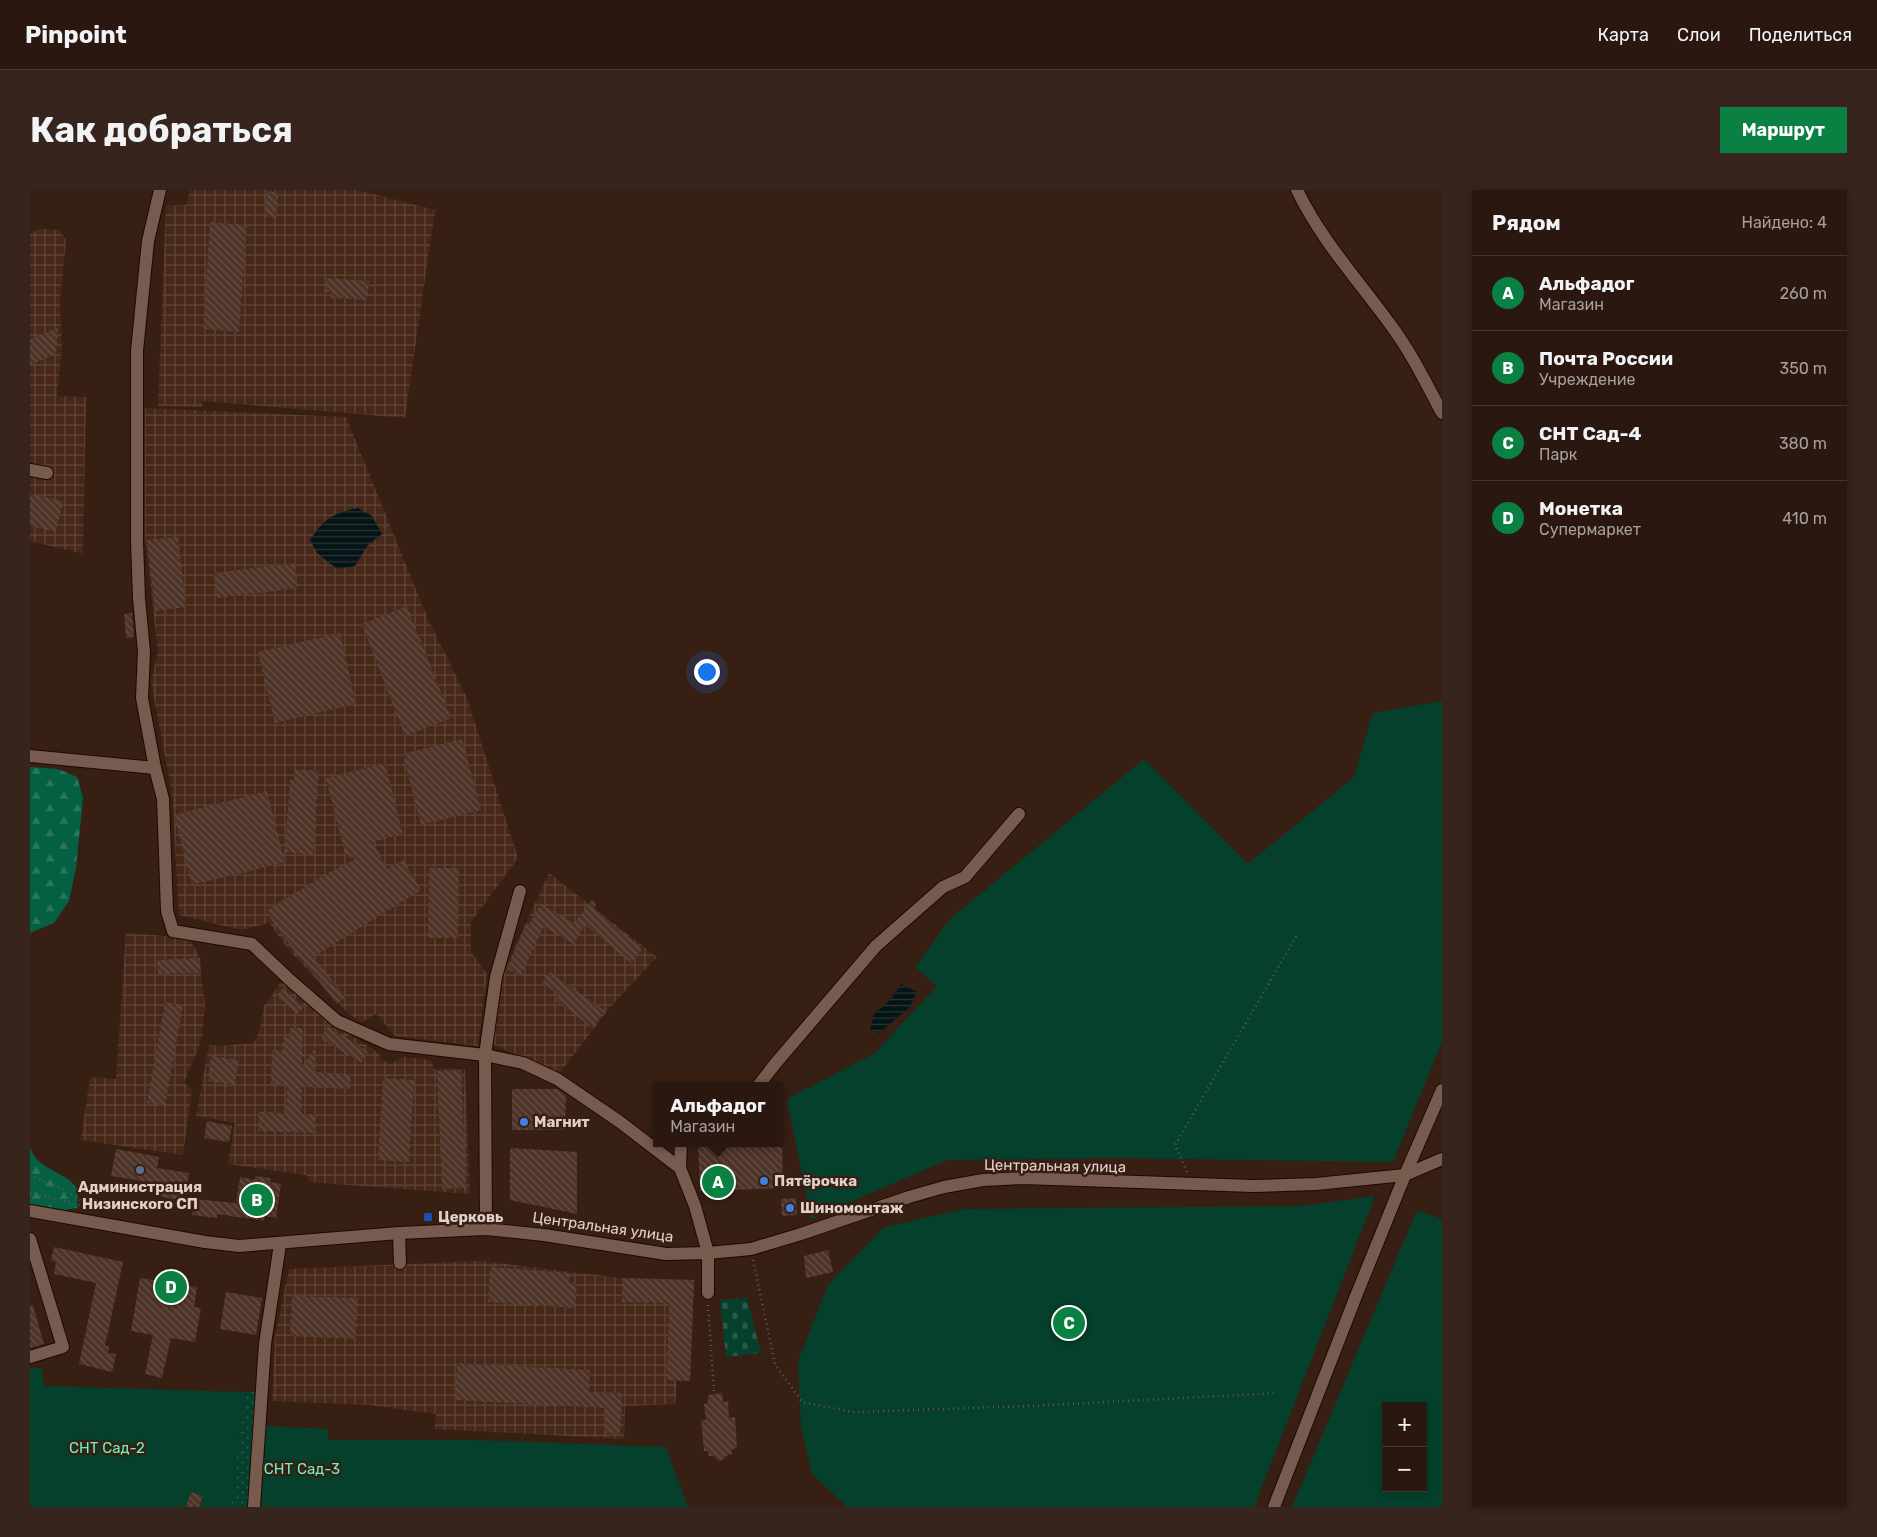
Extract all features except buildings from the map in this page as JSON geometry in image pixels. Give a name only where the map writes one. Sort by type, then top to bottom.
[{"type":"street","points":[[160,190],[148,241],[137,351],[136,452],[139,598],[144,652],[142,698],[163,799],[166,911],[173,931],[252,944],[291,982],[337,1021],[390,1044],[485,1053],[523,1063],[557,1079],[620,1122],[680,1168]]},
{"type":"street","points":[[1297,190],[1328,245],[1396,333],[1416,364],[1442,414]]},
{"type":"street","points":[[30,470],[47,472]]},
{"type":"street","points":[[30,756],[156,768]]},
{"type":"street","points":[[761,1082],[876,946],[943,886],[965,876],[1019,814]]},
{"type":"street","points":[[486,1229],[485,1053],[496,977],[520,891]]},
{"type":"street","points":[[1274,1507],[1405,1175],[1442,1090]]},
{"type":"street","points":[[682,1147],[680,1168],[708,1253],[708,1295]]},
{"type":"street","name":"Центральная улица","points":[[30,1210],[205,1242],[239,1246],[399,1233],[486,1229],[544,1235],[666,1254],[708,1253],[751,1249],[909,1197],[944,1187],[983,1180],[1023,1178],[1253,1186],[1316,1184],[1405,1175],[1442,1159]]},
{"type":"street","points":[[399,1233],[400,1263]]},
{"type":"street","points":[[30,1238],[63,1347],[30,1357]]},
{"type":"street","points":[[254,1507],[257,1432],[265,1344],[280,1244]]},
{"type":"path","points":[[1192,1185],[1174,1145],[1298,932]]},
{"type":"path","points":[[30,1176],[60,1188],[84,1202]]},
{"type":"path","points":[[30,1193],[83,1206]]},
{"type":"path","points":[[751,1249],[775,1364],[802,1402],[853,1412],[1031,1406],[1275,1392]]},
{"type":"path","points":[[708,1295],[714,1391]]},
{"type":"shaded area","points":[[190,190],[358,190],[435,210],[405,418],[203,401],[202,407],[158,406],[166,206],[186,205]]},
{"type":"shaded area","points":[[40,229],[59,230],[66,240],[60,302],[62,347],[57,396],[86,397],[83,554],[30,541],[30,233]]},
{"type":"shaded area","points":[[145,408],[346,417],[428,619],[467,698],[518,858],[471,922],[471,952],[487,974],[478,1046],[395,1036],[376,1014],[361,1023],[346,1011],[289,950],[269,923],[241,930],[179,915],[172,793],[151,682],[158,652],[145,537]]},
{"type":"shaded area","points":[[358,508],[372,516],[382,534],[368,545],[355,566],[337,569],[317,553],[310,540],[330,518],[342,512]]},
{"type":"shaded area","points":[[549,873],[657,957],[612,1005],[558,1075],[493,1044],[503,973]]},
{"type":"shaded area","points":[[126,933],[189,938],[198,954],[205,1003],[202,1039],[184,1083],[192,1089],[183,1155],[81,1140],[90,1077],[116,1079]]},
{"type":"shaded area","points":[[282,981],[326,1020],[379,1053],[381,1060],[392,1063],[402,1057],[431,1060],[434,1069],[465,1069],[470,1194],[309,1182],[306,1175],[228,1164],[235,1123],[196,1116],[209,1045],[254,1043],[260,1029],[264,1006]]},
{"type":"shaded area","points":[[901,984],[917,992],[909,1008],[879,1033],[870,1029],[874,1014],[889,1001]]},
{"type":"shaded area","points":[[481,1261],[622,1278],[694,1280],[690,1381],[677,1381],[675,1404],[625,1406],[624,1439],[435,1429],[436,1414],[369,1405],[272,1401],[275,1337],[289,1269]]},
{"type":"green space","points":[[1442,701],[1442,1042],[1393,1162],[1119,1158],[947,1160],[811,1219],[787,1099],[875,1053],[937,986],[915,967],[950,919],[1144,759],[1248,864],[1354,777],[1373,713]]},
{"type":"green space","points":[[30,767],[58,769],[77,777],[83,798],[76,868],[69,901],[54,923],[30,933]]},
{"type":"green space","points":[[30,1147],[32,1153],[40,1162],[68,1179],[78,1189],[77,1208],[65,1210],[30,1204]]},
{"type":"green space","points":[[1375,1196],[1254,1507],[847,1507],[812,1474],[801,1427],[798,1361],[828,1285],[884,1227],[965,1209],[1301,1206]]},
{"type":"green space","points":[[1417,1210],[1442,1219],[1442,1507],[1292,1507]]},
{"type":"green space","points":[[747,1298],[761,1353],[726,1357],[720,1300]]},
{"type":"green space","name":"СНТ Сад-2","points":[[30,1368],[42,1368],[44,1386],[245,1392],[231,1507],[30,1507]]},
{"type":"green space","points":[[245,1392],[257,1392],[248,1507],[231,1507]]},
{"type":"green space","name":"СНТ Сад-3","points":[[266,1426],[328,1429],[328,1440],[472,1440],[666,1447],[688,1507],[261,1507]]},
{"type":"place","name":"Магнит","points":[[524,1122]]},
{"type":"place","name":"Администрация Низинского СП","points":[[140,1170]]},
{"type":"place","name":"Пятёрочка","points":[[764,1181]]},
{"type":"place","name":"Альфадог","points":[[718,1182]]},
{"type":"place","name":"Почта России","points":[[257,1200]]},
{"type":"place","name":"Шиномонтаж","points":[[790,1208]]},
{"type":"place","name":"Церковь","points":[[428,1217]]},
{"type":"place","name":"Монетка","points":[[171,1287]]},
{"type":"place","name":"СНТ Сад-4","points":[[1069,1323]]}]
